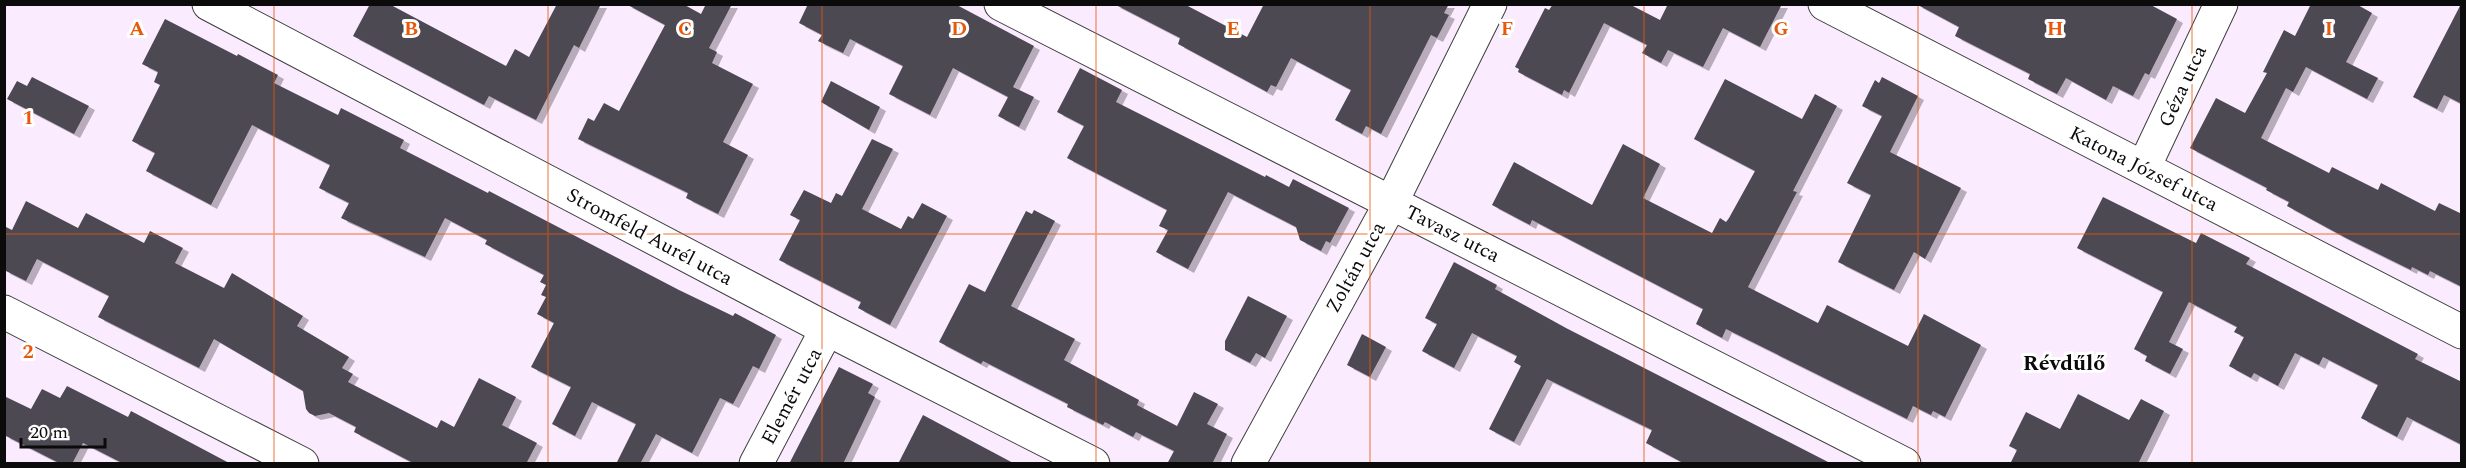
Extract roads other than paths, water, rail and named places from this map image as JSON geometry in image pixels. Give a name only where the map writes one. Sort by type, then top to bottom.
[{"type":"street","name":"Stromfeld Aurél utca","points":[[209,4],[827,329],[1094,464]]},
{"type":"street","name":"Tavasz utca","points":[[1001,4],[1392,201],[1904,464]]},
{"type":"street","name":"Zoltán utca","points":[[1248,464],[1392,201],[1490,4]]},
{"type":"street","name":"Katona József utca","points":[[1825,4],[2462,332]]},
{"type":"street","name":"Géza utca","points":[[2144,167],[2221,4]]},
{"type":"street","points":[[4,312],[302,464]]},
{"type":"street","name":"Elemér utca","points":[[756,464],[827,329]]},
{"type":"district","name":"Révdűlő","points":[[2064,362]]}]
